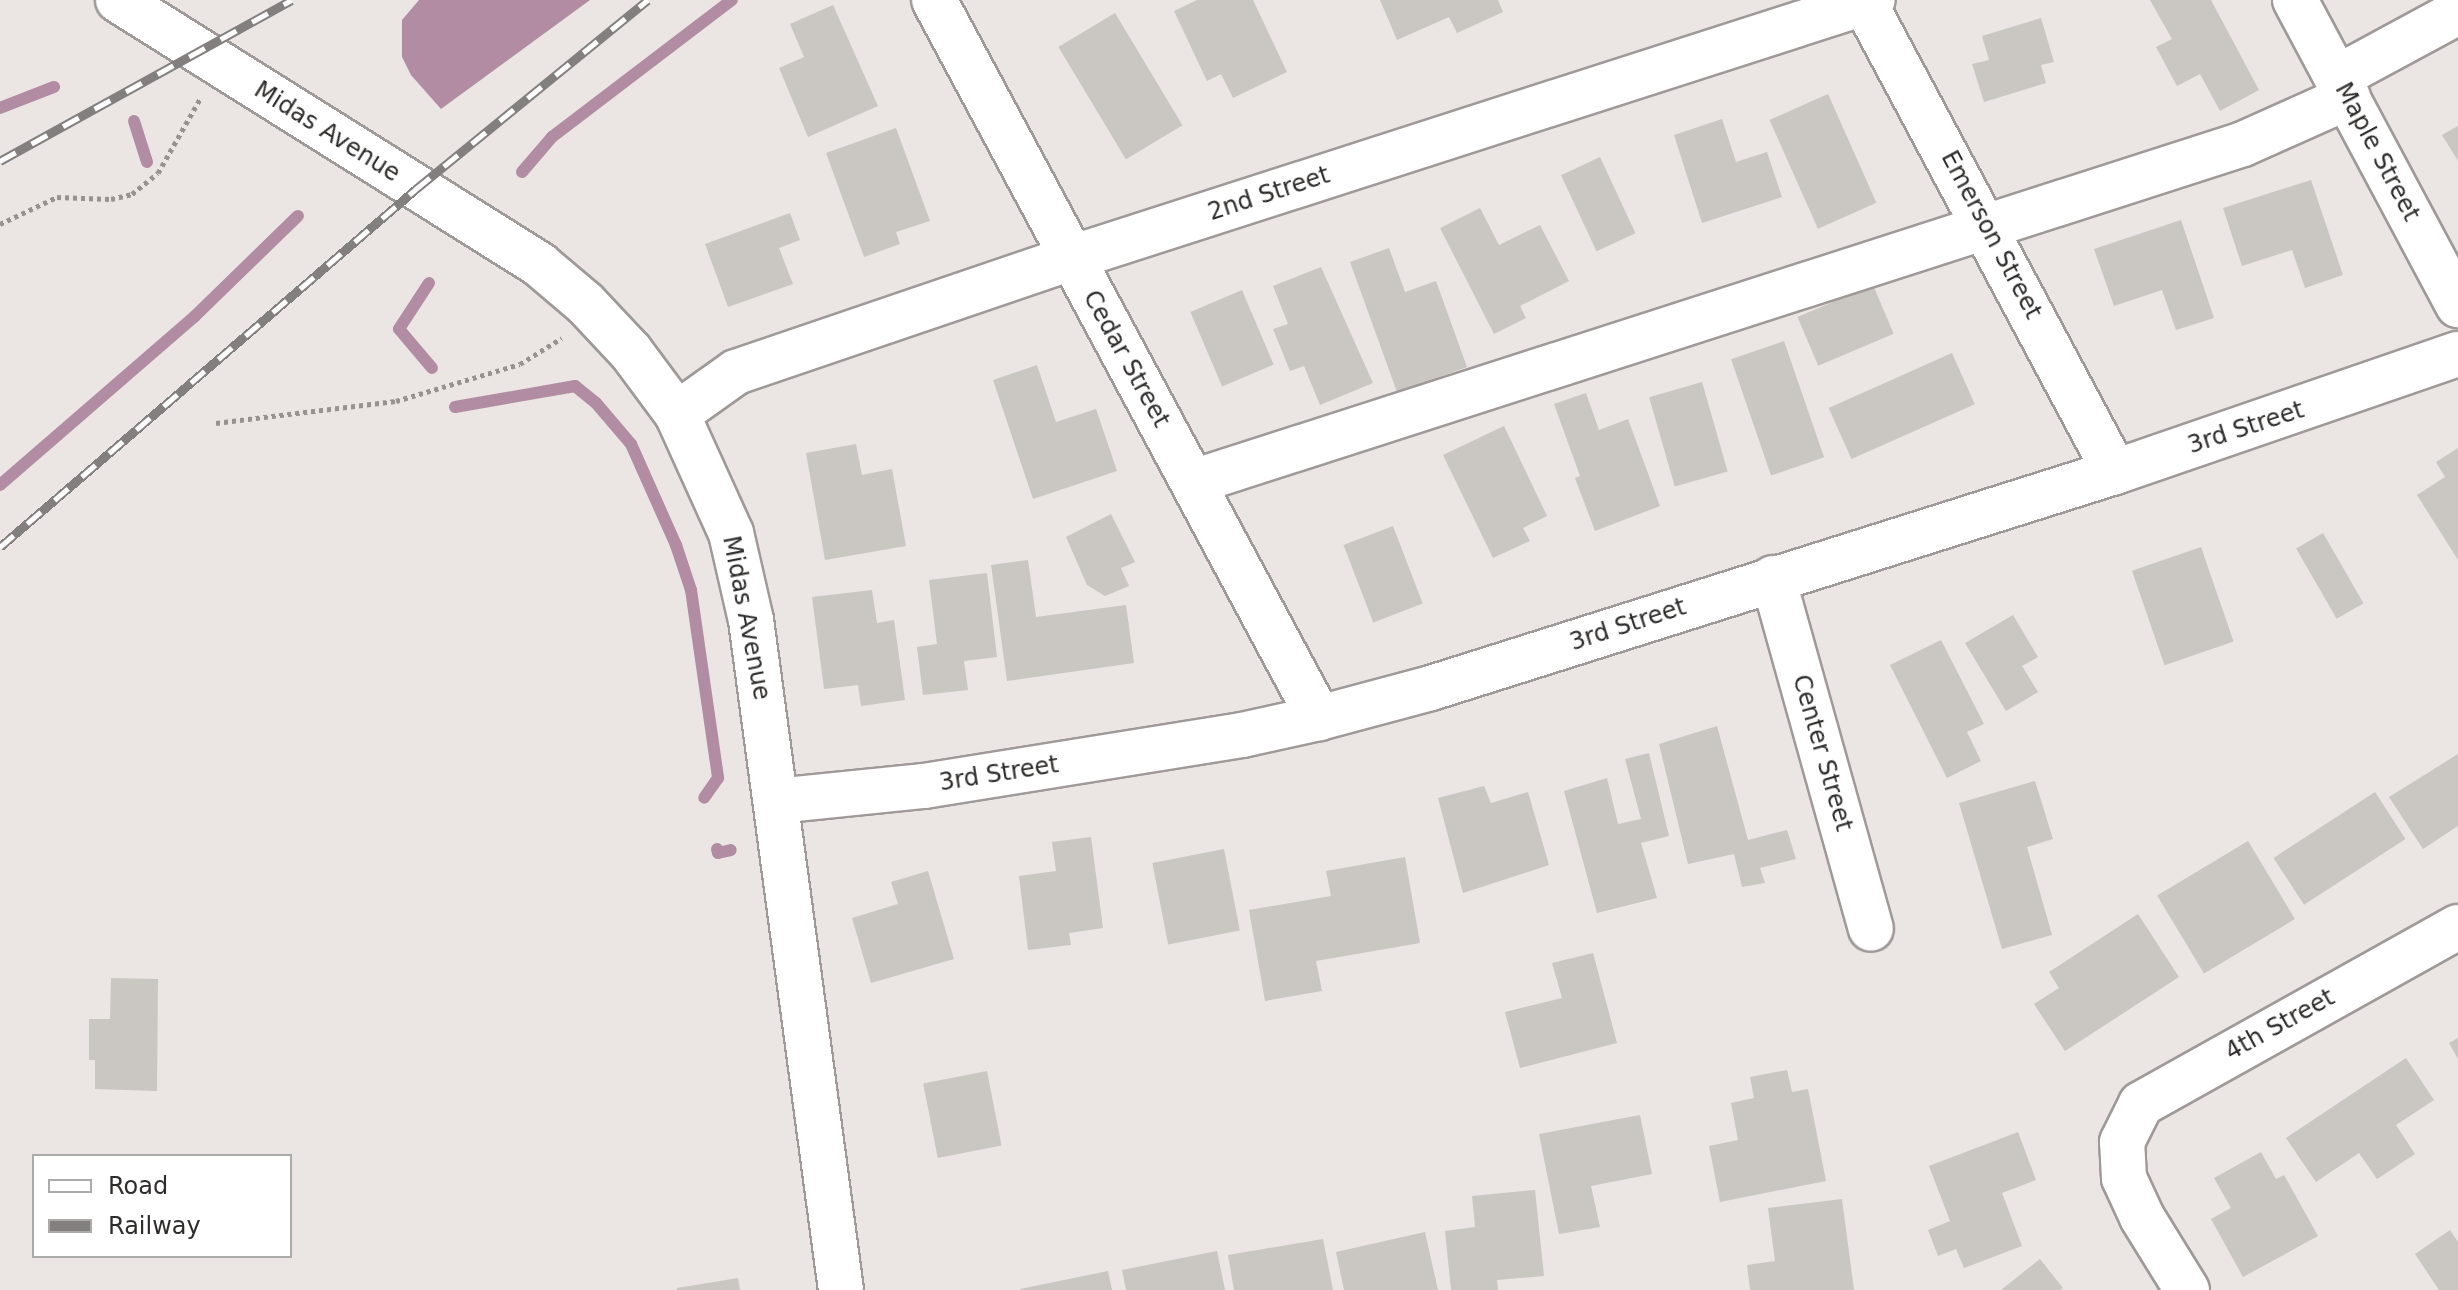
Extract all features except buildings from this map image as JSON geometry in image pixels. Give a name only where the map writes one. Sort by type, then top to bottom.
[{"type":"street","name":"Midas Avenue","points":[[118,0],[540,265],[597,316],[631,352],[677,414],[731,533],[751,620],[841,1290]]},
{"type":"street","name":"Cedar Street","points":[[934,0],[1319,718]]},
{"type":"street","name":"Maple Street","points":[[2295,0],[2458,305]]},
{"type":"street","name":"2nd Street","points":[[677,414],[736,372],[1071,258],[1867,1]]},
{"type":"street","name":"Emerson Street","points":[[1867,1],[2115,472]]},
{"type":"street","points":[[1193,482],[2243,144],[2343,87],[2458,12]]},
{"type":"street","name":"3rd Street","points":[[776,801],[924,786],[1227,738],[1319,718],[1431,688],[2115,472],[2458,354]]},
{"type":"street","name":"Center Street","points":[[1773,578],[1871,929]]},
{"type":"street","name":"4th Street","points":[[2187,1290],[2142,1217],[2124,1178],[2122,1142],[2141,1104],[2458,927]]},
{"type":"path","points":[[0,224],[57,197],[111,199],[132,194],[158,173],[218,63]]},
{"type":"path","points":[[216,423],[396,401],[520,364],[597,316]]},
{"type":"shaded area","points":[[419,0],[590,0],[441,109],[411,75],[402,57],[402,20]]},
{"type":"waterway","points":[[522,172],[552,137],[732,0]]},
{"type":"waterway","points":[[0,108],[54,87]]},
{"type":"waterway","points":[[134,121],[147,162]]},
{"type":"waterway","points":[[0,485],[194,317],[298,216]]},
{"type":"waterway","points":[[429,283],[399,329],[432,368]]},
{"type":"waterway","points":[[455,407],[575,386],[596,403],[631,444],[676,545],[691,590],[718,778],[704,798]]},
{"type":"waterway","points":[[717,849],[718,853],[731,850]]},
{"type":"railway","points":[[0,161],[292,0]]},
{"type":"railway","points":[[0,547],[416,189],[648,0]]}]
